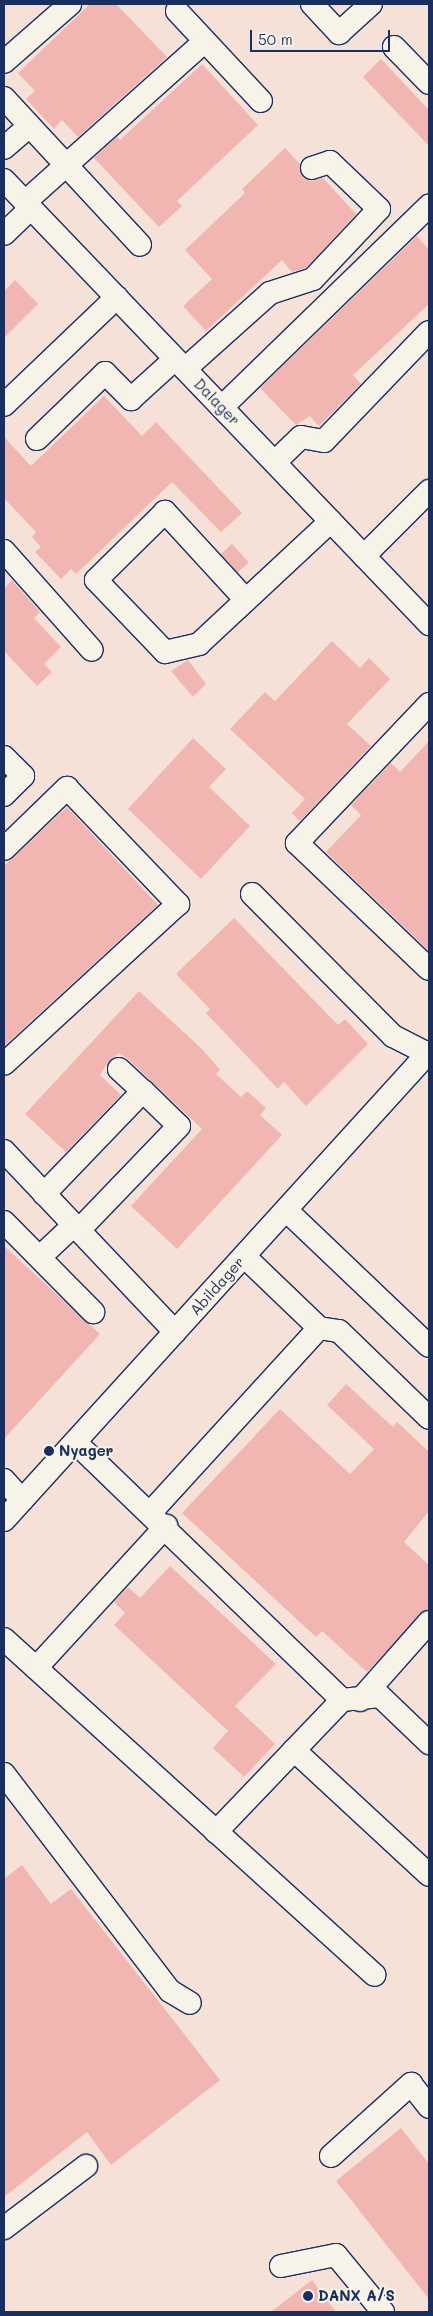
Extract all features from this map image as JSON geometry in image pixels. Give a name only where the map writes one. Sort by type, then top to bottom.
[{"type":"street","points":[[4,62],[70,4]]},
{"type":"street","points":[[312,4],[339,33],[371,4]]},
{"type":"street","points":[[177,11],[262,101]]},
{"type":"street","points":[[4,234],[28,205],[65,167],[205,41]]},
{"type":"street","points":[[394,47],[428,80]]},
{"type":"street","points":[[4,98],[13,134],[65,167],[140,245]]},
{"type":"street","points":[[37,439],[105,373],[131,399],[180,364],[270,293],[313,279],[379,209],[330,162],[312,168]]},
{"type":"street","name":"Dalager","points":[[4,180],[364,556],[426,613]]},
{"type":"street","points":[[222,407],[429,206]]},
{"type":"street","points":[[4,405],[117,297]]},
{"type":"street","points":[[275,462],[301,437],[324,441],[429,332]]},
{"type":"street","points":[[364,556],[429,490]]},
{"type":"street","points":[[246,600],[165,512],[96,580],[165,652],[199,644],[246,600],[330,521]]},
{"type":"street","points":[[4,551],[92,650]]},
{"type":"street","points":[[429,704],[297,843],[429,969]]},
{"type":"street","points":[[4,757],[23,776],[4,795]]},
{"type":"street","points":[[4,849],[67,788],[178,904],[4,1064]]},
{"type":"street","points":[[252,894],[393,1036],[427,1057]]},
{"type":"street","name":"Abildager","points":[[4,1520],[427,1057]]},
{"type":"street","points":[[40,1257],[76,1227],[178,1126],[120,1069]]},
{"type":"street","points":[[44,1194],[144,1091]]},
{"type":"street","points":[[7,1161],[44,1194],[175,1332]]},
{"type":"street","points":[[286,1210],[429,1346]]},
{"type":"street","points":[[4,1222],[93,1312]]},
{"type":"street","points":[[244,1256],[319,1328],[339,1331],[429,1418]]},
{"type":"street","points":[[36,1668],[158,1519],[319,1328]]},
{"type":"street","points":[[75,1442],[351,1700]]},
{"type":"street","points":[[4,1480],[22,1500]]},
{"type":"street","points":[[216,1832],[294,1750],[351,1700],[429,1622]]},
{"type":"street","points":[[4,1639],[374,1975]]},
{"type":"street","points":[[351,1700],[380,1696],[429,1743]]},
{"type":"street","points":[[294,1750],[429,1875]]},
{"type":"street","points":[[4,1774],[170,1991],[190,2003]]},
{"type":"street","points":[[331,2156],[410,2084],[429,2106]]},
{"type":"street","points":[[4,2228],[86,2166]]},
{"type":"street","points":[[281,2266],[336,2255],[383,2312]]},
{"type":"shaded area","points":[[4,4],[429,4],[429,2312],[4,2312]]},
{"type":"building","points":[[90,4],[116,4],[167,57],[78,137],[62,120],[54,129],[26,99],[35,91],[18,73]]},
{"type":"building","points":[[381,59],[429,110],[429,146],[363,77]]},
{"type":"building","points":[[202,64],[258,125],[177,201],[182,206],[159,227],[94,158],[117,137],[120,140]]},
{"type":"building","points":[[285,148],[300,164],[303,177],[310,181],[323,178],[356,214],[306,268],[292,272],[282,260],[206,331],[183,306],[212,279],[185,250],[245,193],[242,189]]},
{"type":"building","points":[[417,236],[429,250],[429,304],[353,375],[361,384],[319,426],[310,416],[296,425],[260,388]]},
{"type":"building","points":[[15,280],[38,304],[4,338],[4,291]]},
{"type":"building","points":[[104,396],[142,436],[156,422],[242,513],[221,532],[172,482],[76,574],[71,569],[61,579],[35,552],[41,547],[32,537],[36,532],[4,498],[4,437],[31,466]]},
{"type":"building","points":[[232,544],[249,563],[238,573],[221,554]]},
{"type":"building","points":[[12,580],[40,612],[34,618],[61,647],[44,664],[52,672],[37,686],[4,651],[4,589]]},
{"type":"building","points":[[332,641],[360,668],[369,658],[390,679],[347,724],[371,746],[300,821],[292,813],[305,799],[230,729],[265,692],[275,701]]},
{"type":"building","points":[[188,660],[206,684],[193,697],[171,671]]},
{"type":"building","points":[[193,738],[226,769],[209,787],[250,826],[201,879],[128,809]]},
{"type":"building","points":[[429,741],[429,951],[326,852],[361,815],[351,805],[391,763],[400,772]]},
{"type":"building","points":[[67,807],[158,905],[4,1046],[4,866]]},
{"type":"building","points":[[234,918],[338,1025],[345,1019],[368,1044],[306,1106],[284,1082],[278,1089],[206,1013],[210,1009],[176,974]]},
{"type":"building","points":[[139,991],[202,1049],[220,1070],[216,1074],[241,1097],[247,1091],[266,1108],[260,1115],[282,1135],[177,1249],[131,1206],[202,1129],[128,1059],[119,1053],[109,1061],[100,1075],[121,1095],[66,1152],[25,1114]]},
{"type":"building","points":[[4,1246],[100,1334],[4,1439]]},
{"type":"building","points":[[346,1384],[393,1427],[397,1422],[429,1452],[429,1511],[404,1542],[429,1565],[429,1607],[367,1672],[322,1631],[316,1637],[182,1513],[280,1409],[350,1474],[374,1449],[327,1405]]},
{"type":"building","points":[[170,1566],[276,1664],[235,1706],[275,1744],[244,1777],[213,1748],[228,1731],[114,1625],[125,1613],[114,1602],[128,1587],[140,1598]]},
{"type":"building","points":[[22,1865],[51,1904],[71,1889],[220,2080],[111,2165],[87,2132],[4,2197],[4,1879]]},
{"type":"building","points":[[401,2128],[429,2164],[429,2299],[336,2181]]},
{"type":"building","name":"DANX A/S","points":[[312,2280],[336,2312],[271,2312]]},
{"type":"place","name":"Nyager","points":[[49,1451]]},
{"type":"place","name":"DANX A/S","points":[[308,2296]]}]
